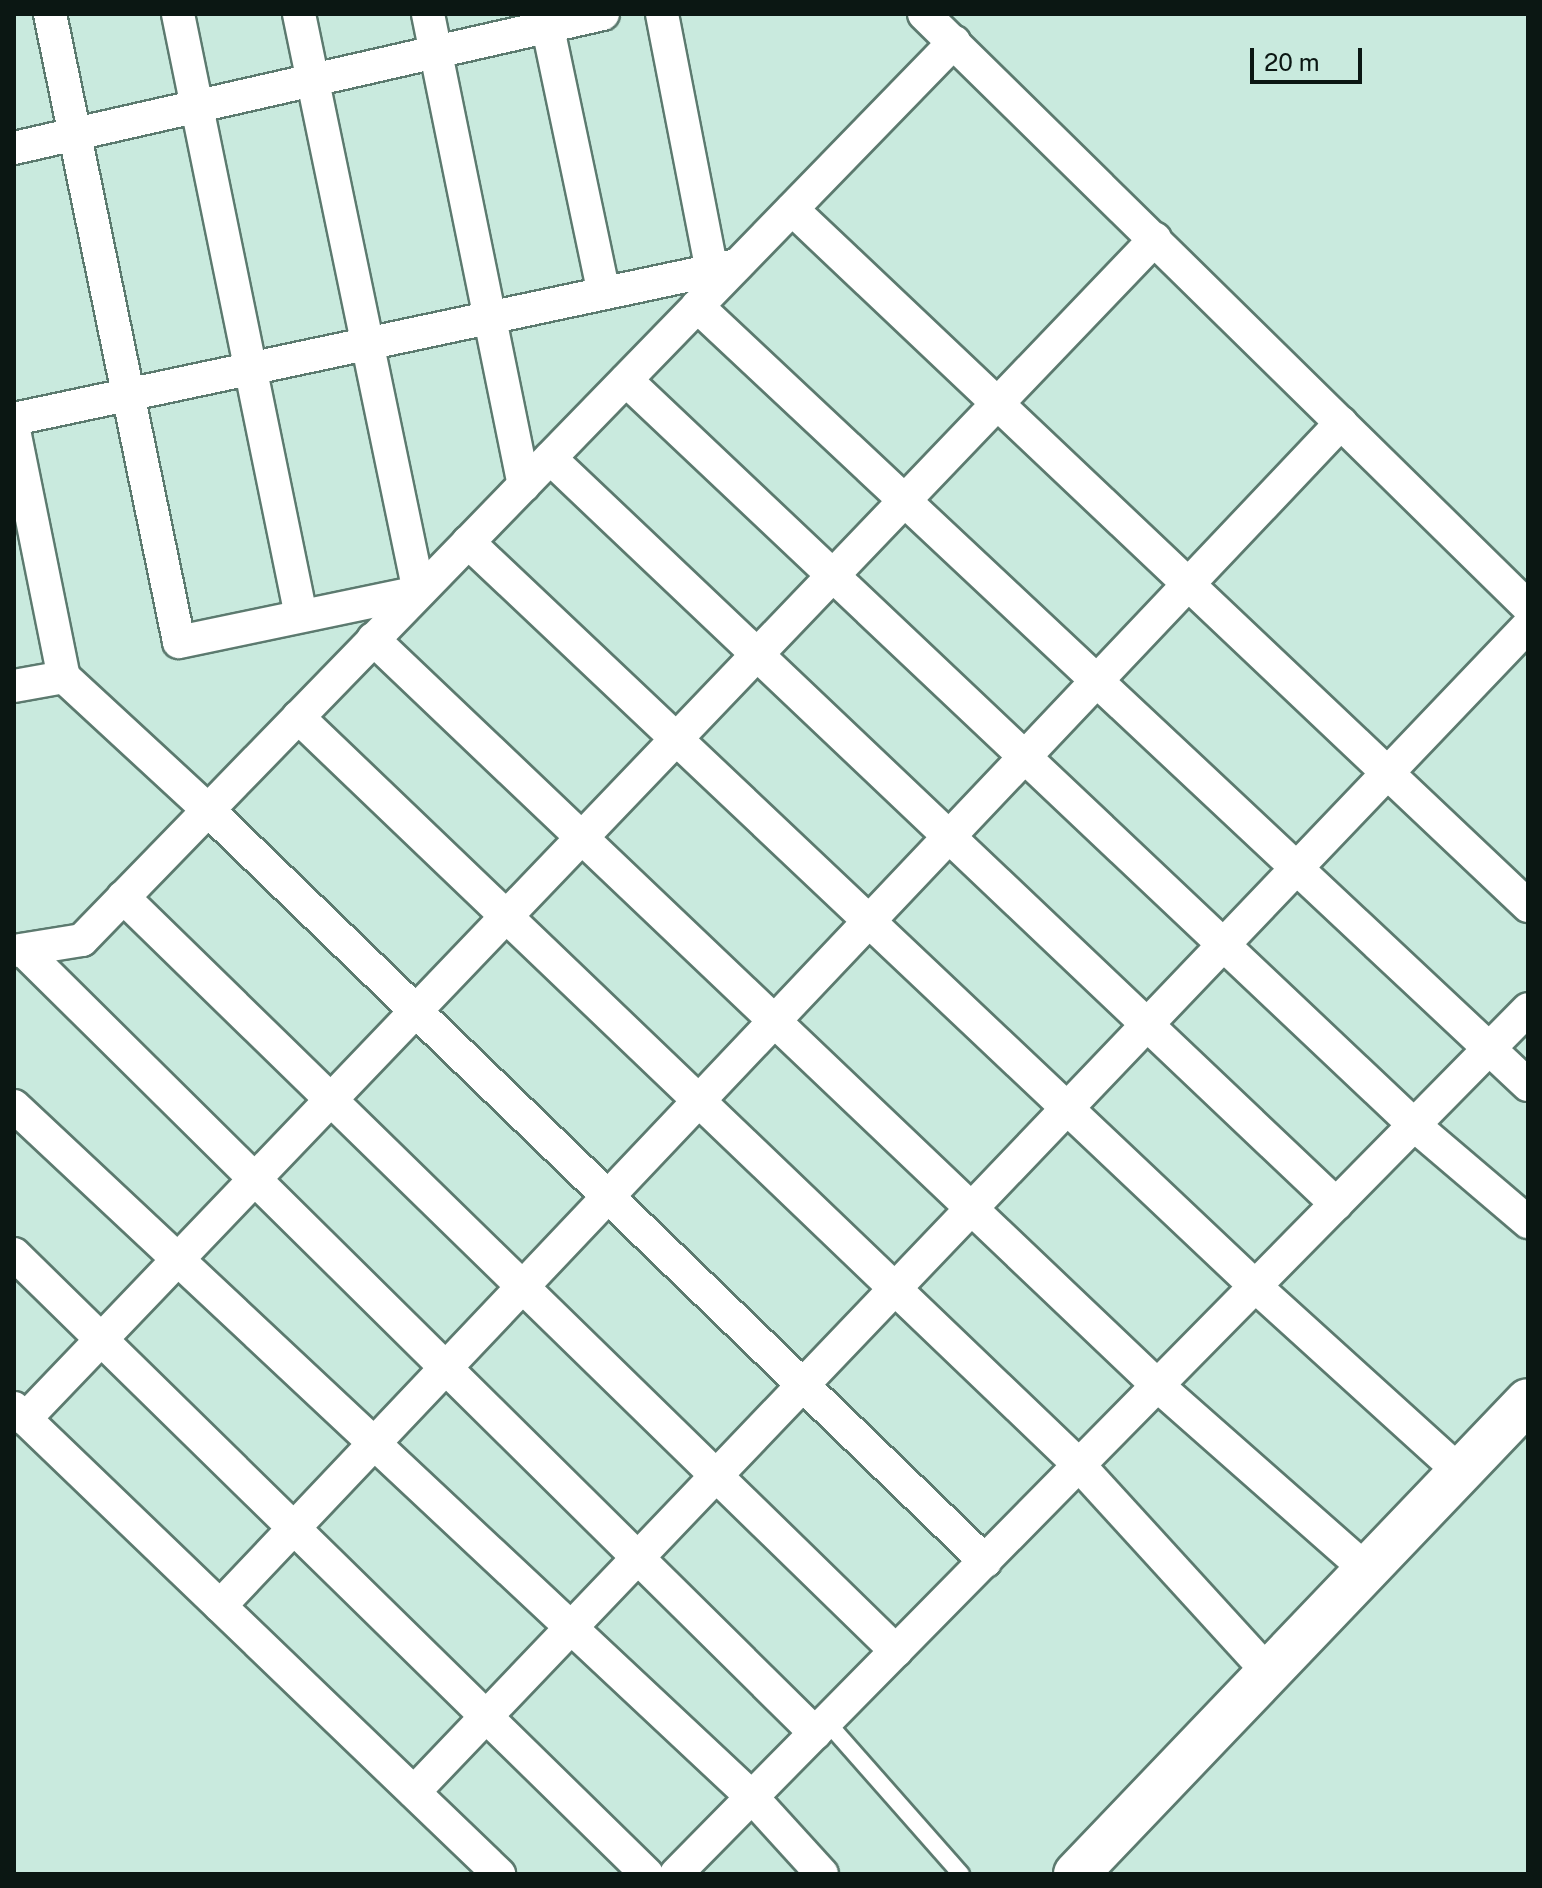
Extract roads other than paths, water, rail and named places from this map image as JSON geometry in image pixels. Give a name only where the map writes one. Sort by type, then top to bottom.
[{"type":"street","points":[[50,14],[179,642],[419,592]]},
{"type":"street","points":[[178,14],[301,616]]},
{"type":"street","points":[[299,14],[419,592]]},
{"type":"street","points":[[428,14],[524,485]]},
{"type":"street","points":[[14,148],[436,52],[546,20],[603,14]]},
{"type":"street","points":[[662,14],[724,268]]},
{"type":"street","points":[[924,14],[1528,607]]},
{"type":"street","points":[[546,20],[604,293]]},
{"type":"street","points":[[18,951],[82,940],[697,306],[724,268],[792,209],[954,42]]},
{"type":"street","points":[[792,209],[1528,906]]},
{"type":"street","points":[[499,1874],[20,1414],[101,1339],[1155,239]]},
{"type":"street","points":[[14,419],[724,268]]},
{"type":"street","points":[[697,306],[1528,1085]]},
{"type":"street","points":[[626,380],[1414,1125],[1528,1222]]},
{"type":"street","points":[[220,1606],[1341,423]]},
{"type":"street","points":[[14,430],[64,677],[208,810],[985,1561]]},
{"type":"street","points":[[550,458],[1336,1204]]},
{"type":"street","points":[[468,542],[1255,1286],[1460,1472]]},
{"type":"street","points":[[414,1792],[1528,626]]},
{"type":"street","points":[[373,639],[1157,1385],[1367,1570]]},
{"type":"street","points":[[14,686],[64,677]]},
{"type":"street","points":[[298,717],[1079,1465],[1269,1673]]},
{"type":"street","points":[[123,897],[896,1651]]},
{"type":"street","points":[[18,951],[255,1179],[638,1558],[821,1727]]},
{"type":"street","points":[[676,1874],[1528,1009]]},
{"type":"street","points":[[14,1106],[752,1797],[822,1874]]},
{"type":"street","points":[[14,1254],[647,1874]]},
{"type":"street","points":[[1076,1874],[1528,1401]]},
{"type":"lane","points":[[821,1727],[961,1874]]}]
